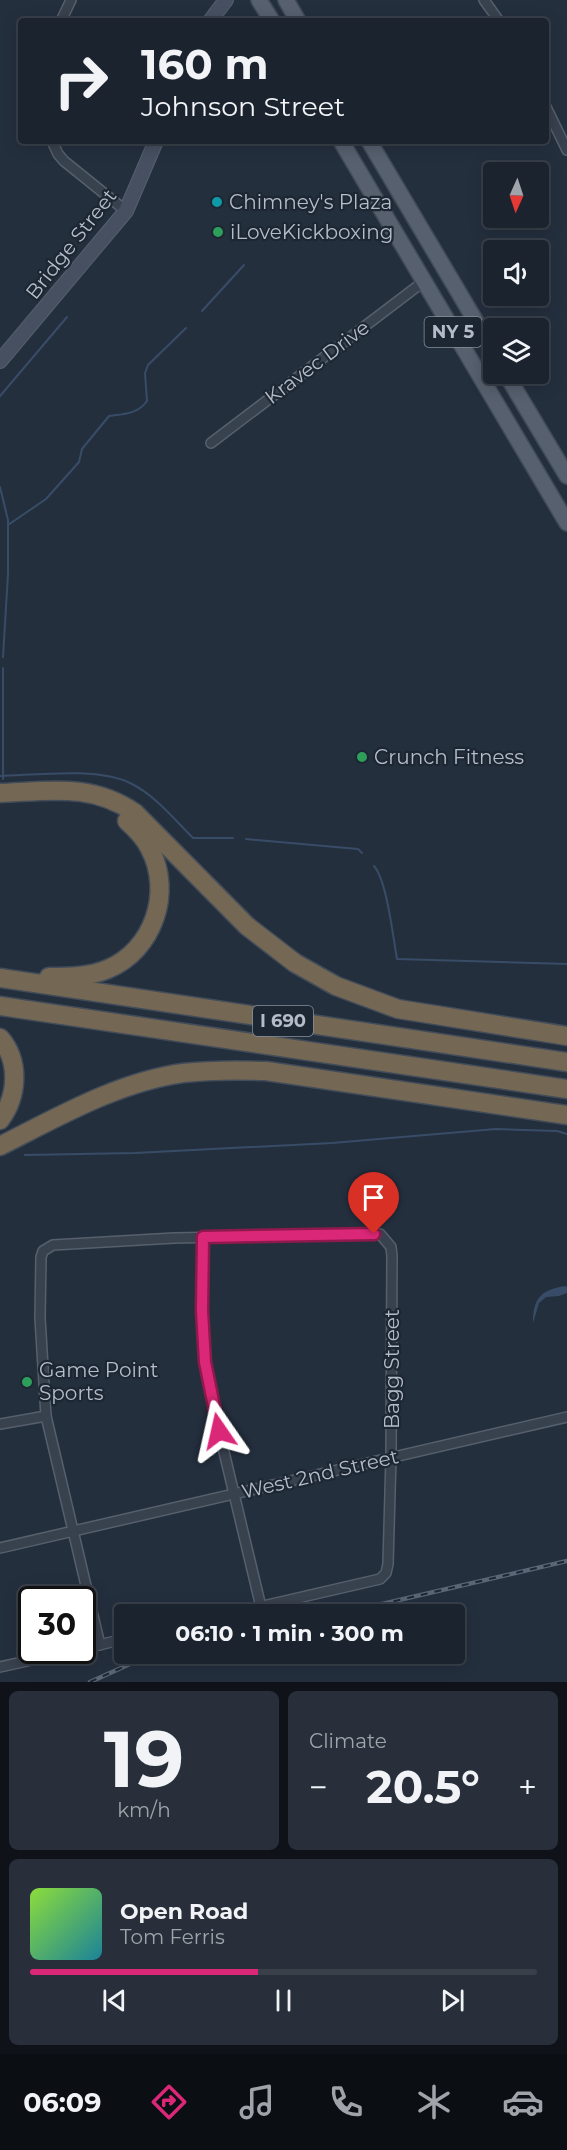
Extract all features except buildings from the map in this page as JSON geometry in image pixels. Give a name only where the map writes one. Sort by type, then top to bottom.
[{"type":"highway","points":[[0,793],[64,791],[90,793],[121,803],[135,813],[254,932],[314,974],[357,995],[398,1009],[428,1015],[567,1036]]},
{"type":"highway","points":[[0,804],[90,804],[117,815],[136,830],[150,849],[159,877],[160,893],[157,911],[143,942],[119,963],[107,970],[73,977],[0,977]]},
{"type":"highway","name":"I 690","points":[[0,977],[567,1062]]},
{"type":"highway","name":"I 690","points":[[0,1006],[567,1090]]},
{"type":"highway","points":[[0,1038],[8,1050],[14,1075],[12,1096],[0,1120]]},
{"type":"highway","points":[[0,1146],[113,1092],[181,1074],[216,1071],[266,1071],[567,1115]]},
{"type":"main road","points":[[212,18],[226,0]]},
{"type":"main road","points":[[259,0],[270,18]]},
{"type":"main road","points":[[286,0],[296,18]]},
{"type":"main road","name":"Bridge Street","points":[[0,361],[126,211],[155,144]]},
{"type":"main road","name":"NY 5","points":[[343,144],[567,523]]},
{"type":"main road","name":"NY 5","points":[[371,144],[483,333]]},
{"type":"main road","points":[[512,384],[567,476]]},
{"type":"street","points":[[62,18],[71,0]]},
{"type":"street","points":[[484,0],[497,18]]},
{"type":"street","points":[[549,113],[567,150]]},
{"type":"street","points":[[53,144],[64,161],[126,211]]},
{"type":"street","name":"Kravec Drive","points":[[211,443],[423,282]]},
{"type":"street","name":"Bagg Street","points":[[203,1237],[380,1234],[391,1248],[392,1457],[387,1572],[380,1579],[270,1604]]},
{"type":"street","points":[[99,1645],[46,1416],[40,1318],[41,1257],[45,1249],[52,1245],[203,1237],[202,1311],[205,1362],[261,1604]]},
{"type":"street","points":[[0,1424],[46,1416]]},
{"type":"street","name":"West 2nd Street","points":[[0,1548],[567,1417]]},
{"type":"street","points":[[96,1646],[114,1641]]},
{"type":"street","points":[[0,1667],[18,1663]]},
{"type":"water","points":[[565,1286],[567,1293],[546,1297],[539,1303],[533,1323],[533,1314],[540,1297],[550,1290]]},
{"type":"waterway","points":[[202,311],[244,265]]},
{"type":"waterway","points":[[0,396],[67,317]]},
{"type":"waterway","points":[[8,525],[46,499],[79,462],[82,449],[109,416],[130,413],[139,409],[147,401],[145,373],[148,365],[186,328]]},
{"type":"waterway","points":[[0,487],[8,520],[8,574],[3,657]]},
{"type":"waterway","points":[[3,668],[3,779]]},
{"type":"waterway","points":[[0,776],[84,773],[116,778],[148,794],[193,838],[233,838]]},
{"type":"waterway","points":[[246,839],[358,849],[362,853]]},
{"type":"waterway","points":[[374,866],[379,873],[386,896],[397,959],[567,964]]},
{"type":"waterway","points":[[25,1155],[135,1153],[332,1143],[496,1129],[557,1131],[567,1134]]},
{"type":"railway","points":[[382,1604],[567,1561]]},
{"type":"railway","points":[[90,1682],[130,1664]]},
{"type":"place","name":"Chimney's Plaza","points":[[217,202]]},
{"type":"place","name":"iLoveKickboxing","points":[[218,232]]},
{"type":"place","name":"Crunch Fitness","points":[[362,757]]},
{"type":"place","name":"Game Point Sports","points":[[27,1382]]},
{"type":"route","points":[[219,1431],[205,1362],[202,1311],[203,1237],[374,1234]]}]
